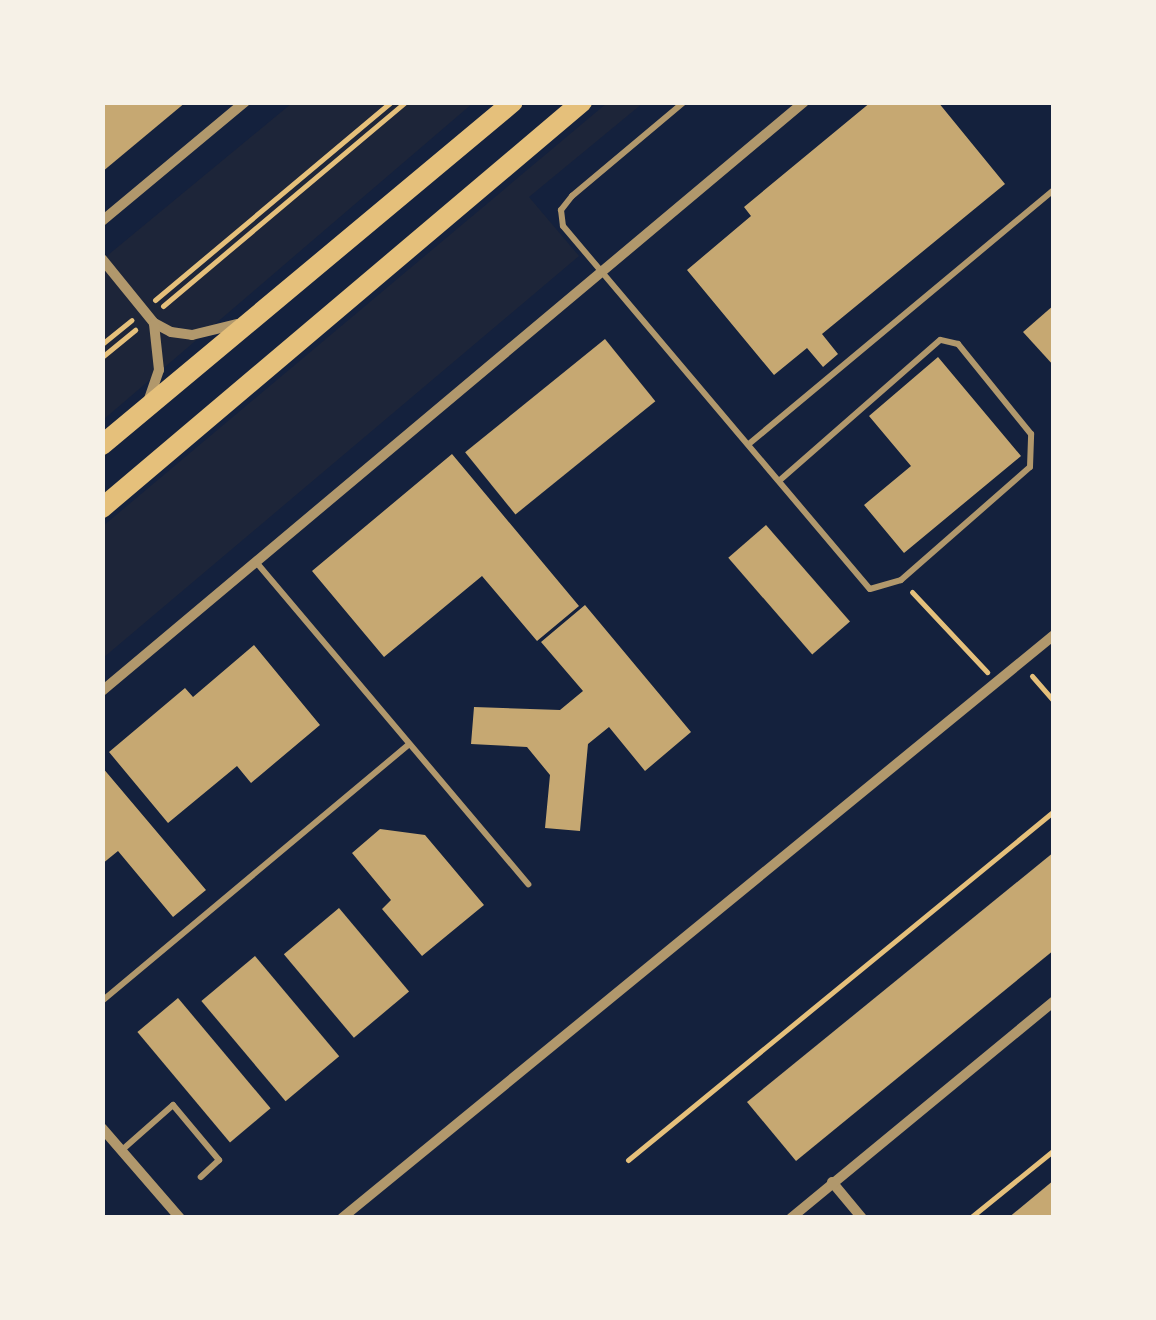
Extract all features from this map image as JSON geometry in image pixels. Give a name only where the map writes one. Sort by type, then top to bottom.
[{"type":"main road","points":[[102,445],[512,102]]},
{"type":"main road","points":[[102,508],[582,102]]},
{"type":"street","points":[[102,221],[245,102]]},
{"type":"street","points":[[102,690],[804,102]]},
{"type":"street","points":[[102,259],[149,317],[192,335],[254,319]]},
{"type":"street","points":[[146,409],[159,370],[149,317]]},
{"type":"street","points":[[342,1218],[1054,635]]},
{"type":"street","points":[[791,1218],[1054,1001]]},
{"type":"street","points":[[102,1128],[180,1218]]},
{"type":"street","points":[[832,1182],[862,1218]]},
{"type":"lane","points":[[684,102],[561,210],[563,226],[870,588],[901,580],[1030,468],[1031,434],[958,344],[940,340],[781,479]]},
{"type":"lane","points":[[750,444],[1054,190]]},
{"type":"lane","points":[[256,562],[528,884]]},
{"type":"lane","points":[[102,1001],[409,744]]},
{"type":"lane","points":[[122,1151],[174,1105],[219,1160],[201,1177]]},
{"type":"path","points":[[102,344],[149,317],[390,102]]},
{"type":"path","points":[[102,357],[406,102]]},
{"type":"path","points":[[901,580],[996,682]]},
{"type":"path","points":[[1020,662],[1054,701]]},
{"type":"path","points":[[628,1160],[1054,811]]},
{"type":"path","points":[[970,1218],[1054,1150]]},
{"type":"shaded area","points":[[292,103],[473,103],[103,420],[102,260]]},
{"type":"shaded area","points":[[607,103],[643,103],[529,197],[579,256],[103,658],[103,526]]},
{"type":"building","points":[[102,102],[186,102],[102,172]]},
{"type":"building","points":[[871,102],[938,102],[1005,184],[822,334],[838,354],[823,367],[807,348],[774,375],[687,270],[751,216],[744,207]]},
{"type":"building","points":[[1054,305],[1054,366],[1023,332]]},
{"type":"building","points":[[605,339],[655,401],[515,514],[465,452]]},
{"type":"building","points":[[938,357],[1021,456],[904,553],[864,505],[911,466],[869,416]]},
{"type":"building","points":[[452,454],[579,606],[537,641],[482,576],[384,657],[312,571]]},
{"type":"building","points":[[766,525],[850,622],[812,654],[728,558]]},
{"type":"building","points":[[585,605],[691,732],[645,771],[609,727],[588,744],[580,831],[545,828],[550,775],[527,747],[471,744],[474,707],[560,710],[583,691],[541,642]]},
{"type":"building","points":[[254,645],[320,725],[251,783],[237,766],[168,823],[109,752],[185,688],[193,697]]},
{"type":"building","points":[[102,767],[206,890],[173,917],[118,851],[102,864]]},
{"type":"building","points":[[380,829],[425,835],[484,905],[422,956],[382,909],[391,900],[352,853]]},
{"type":"building","points":[[1054,852],[1054,950],[796,1161],[747,1102]]},
{"type":"building","points":[[339,908],[409,991],[354,1038],[284,954]]},
{"type":"building","points":[[255,956],[339,1056],[286,1101],[201,1001]]},
{"type":"building","points":[[178,998],[271,1108],[230,1142],[137,1032]]},
{"type":"building","points":[[1054,1180],[1054,1218],[1008,1218]]}]
